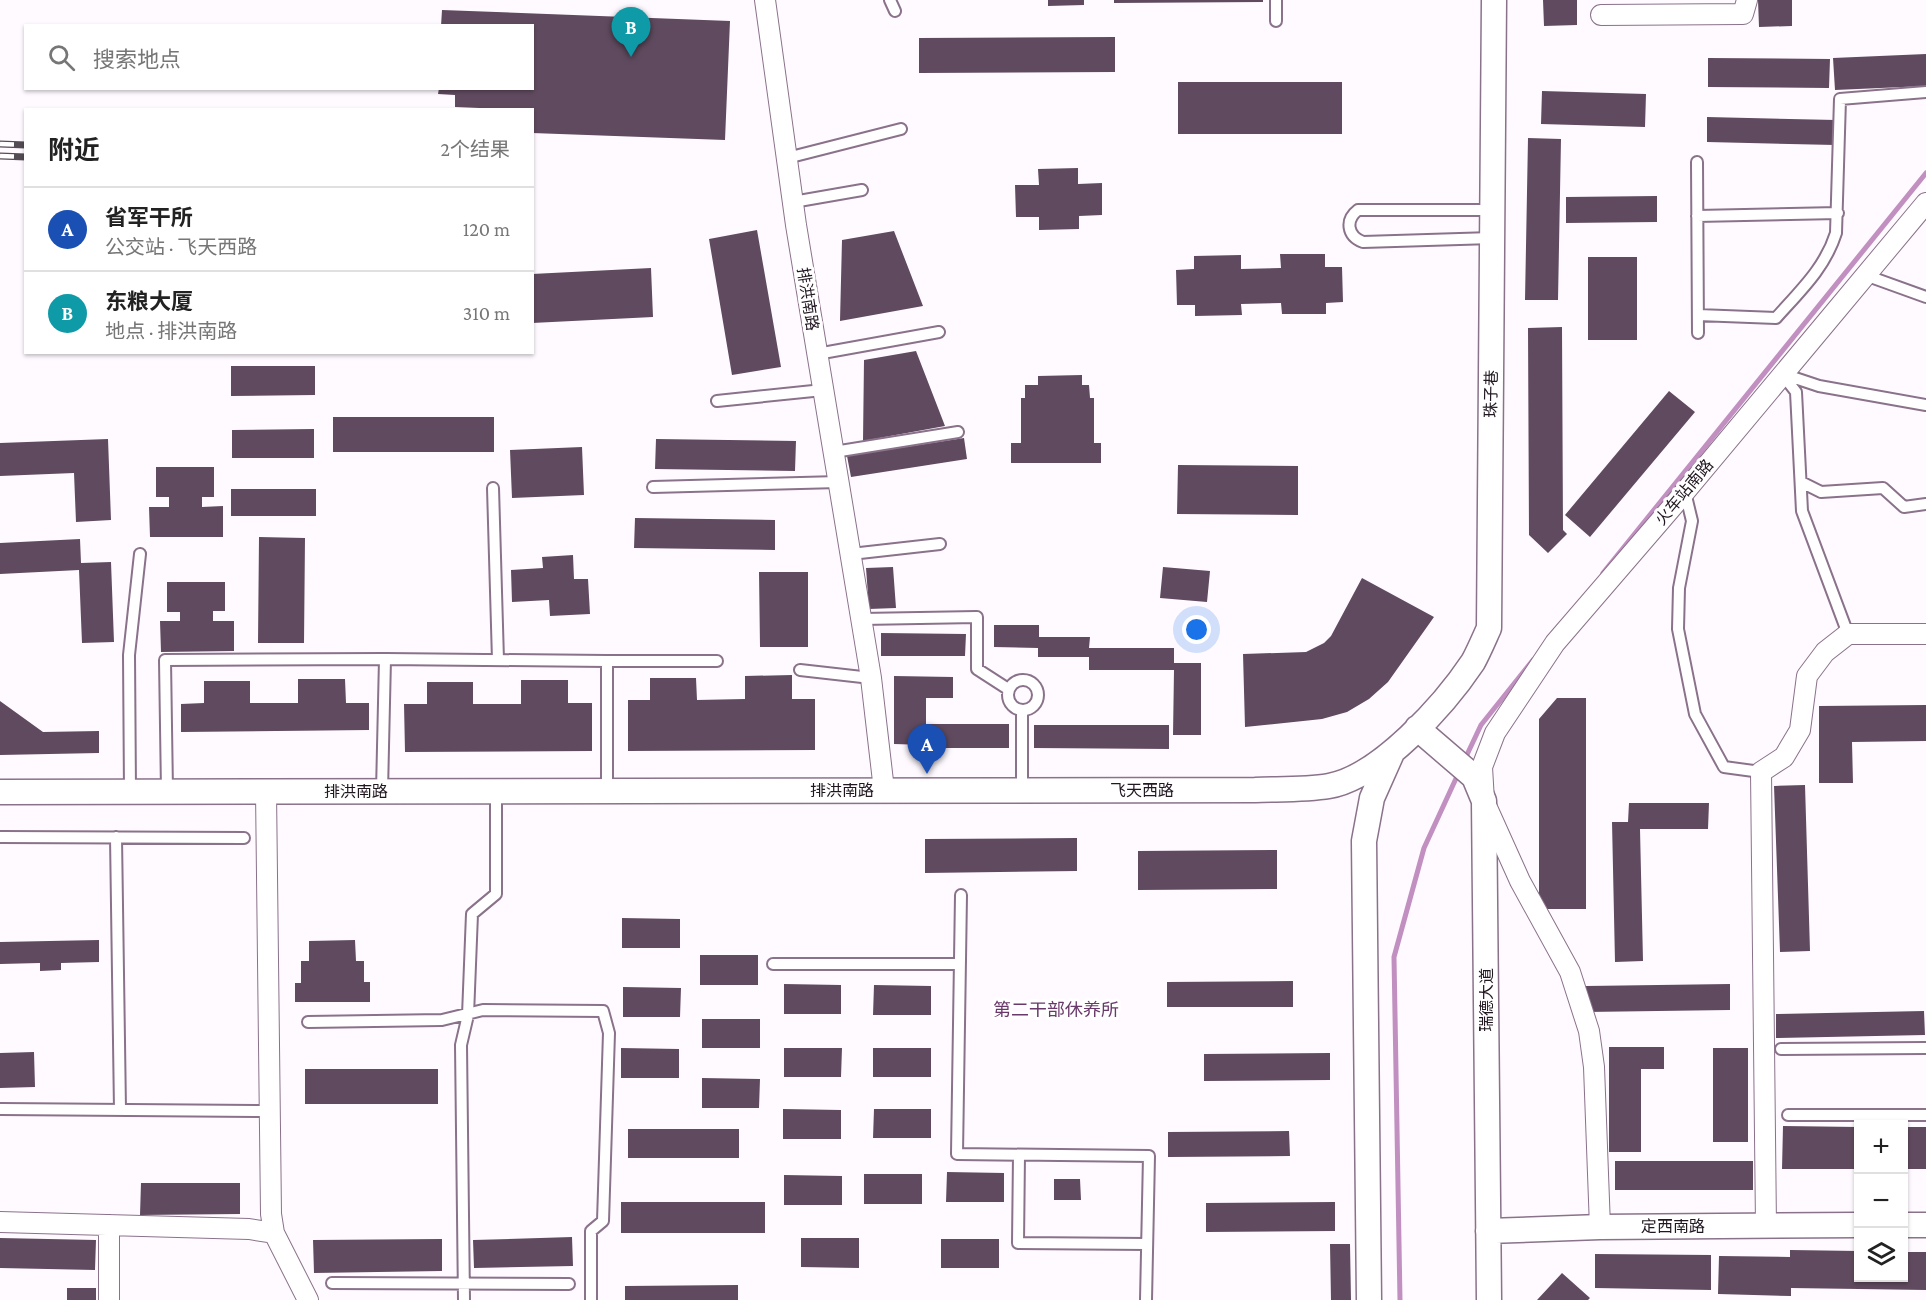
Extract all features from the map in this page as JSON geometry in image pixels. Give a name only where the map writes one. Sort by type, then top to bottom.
[{"type":"street","name":"排洪南路","points":[[0,792],[884,790],[871,678],[793,202],[765,0]]},
{"type":"street","name":"珠子巷","points":[[1392,753],[1418,728],[1474,660],[1488,628],[1494,0]]},
{"type":"street","points":[[1602,15],[1743,14],[1748,0]]},
{"type":"street","name":"火车站南路","points":[[1484,801],[1482,767],[1495,734],[1521,691],[1555,643],[1685,492],[1926,203]]},
{"type":"street","points":[[1766,1226],[1761,772],[1784,757],[1800,730],[1807,676],[1825,652],[1848,634],[1926,634]]},
{"type":"street","name":"瑞德大道","points":[[1418,728],[1474,777],[1484,801],[1489,1300]]},
{"type":"street","points":[[1369,1300],[1365,841],[1372,798],[1392,753]]},
{"type":"street","name":"飞天西路","points":[[884,790],[1255,790],[1329,786],[1357,777],[1392,753]]},
{"type":"street","points":[[266,791],[271,1214],[274,1233],[308,1300]]},
{"type":"street","points":[[1484,801],[1520,881],[1570,972],[1589,1031],[1594,1067],[1600,1227]]},
{"type":"street","points":[[0,1222],[249,1229],[274,1233]]},
{"type":"street","points":[[109,1225],[109,1300]]},
{"type":"street","name":"定西南路","points":[[1488,1231],[1600,1227],[1854,1225]]},
{"type":"street","points":[[1908,1225],[1926,1225]]},
{"type":"lane","points":[[1276,0],[1276,21]]},
{"type":"lane","points":[[1698,315],[1776,318],[1820,269],[1830,252],[1836,233],[1840,99],[1926,92]]},
{"type":"lane","points":[[787,158],[901,129]]},
{"type":"lane","points":[[1697,162],[1698,333]]},
{"type":"lane","points":[[793,202],[862,190]]},
{"type":"lane","points":[[1492,210],[1358,210],[1350,219],[1349,226],[1353,236],[1362,242],[1492,238]]},
{"type":"lane","points":[[1697,216],[1838,213]]},
{"type":"lane","points":[[1865,275],[1926,297]]},
{"type":"lane","points":[[817,354],[939,332]]},
{"type":"lane","points":[[1782,374],[1819,386],[1926,405]]},
{"type":"lane","points":[[1782,374],[1796,392],[1802,512],[1848,634]]},
{"type":"lane","points":[[717,401],[823,390]]},
{"type":"lane","points":[[834,452],[958,432]]},
{"type":"lane","points":[[653,487],[839,482]]},
{"type":"lane","points":[[1801,482],[1821,492],[1883,488],[1904,507],[1926,504]]},
{"type":"lane","points":[[493,488],[498,660]]},
{"type":"lane","points":[[1685,492],[1692,521],[1679,588],[1677,629],[1695,714],[1724,767],[1761,772]]},
{"type":"lane","points":[[850,554],[940,544]]},
{"type":"lane","points":[[130,791],[129,655],[140,554]]},
{"type":"lane","points":[[862,619],[977,617],[977,669],[1008,689]]},
{"type":"lane","points":[[382,791],[385,659]]},
{"type":"lane","points":[[167,791],[165,660],[717,661]]},
{"type":"lane","points":[[607,661],[607,791]]},
{"type":"lane","points":[[800,670],[871,678]]},
{"type":"lane","points":[[1023,680],[1034,684],[1038,695],[1033,706],[1022,710],[1011,706],[1008,701],[1008,689],[1017,681],[1023,680]]},
{"type":"lane","points":[[1022,710],[1022,790]]},
{"type":"lane","points":[[464,1300],[461,1045],[468,1015],[472,914],[496,894],[496,791]]},
{"type":"lane","points":[[0,837],[244,838]]},
{"type":"lane","points":[[116,837],[120,1110]]},
{"type":"lane","points":[[961,896],[957,1154],[1149,1156],[1146,1300]]},
{"type":"lane","points":[[773,964],[960,964]]},
{"type":"lane","points":[[308,1022],[442,1020],[483,1010],[603,1011],[609,1033],[603,1221],[591,1231],[591,1300]]},
{"type":"lane","points":[[1781,1049],[1926,1048]]},
{"type":"lane","points":[[0,1109],[270,1111]]},
{"type":"lane","points":[[1788,1115],[1926,1115]]},
{"type":"lane","points":[[1019,1155],[1018,1242],[1147,1244]]},
{"type":"lane","points":[[332,1283],[569,1284]]},
{"type":"building","points":[[1048,0],[1084,0],[1084,5],[1048,6]]},
{"type":"building","points":[[1114,0],[1263,0],[1263,2],[1114,3]]},
{"type":"building","points":[[1543,0],[1577,0],[1577,25],[1544,26]]},
{"type":"building","points":[[1758,0],[1792,0],[1792,26],[1759,27]]},
{"type":"building","points":[[442,10],[730,21],[725,140],[534,133],[534,108],[455,107],[455,95],[438,94],[439,90],[534,90],[534,24],[441,24]]},
{"type":"building","points":[[1115,37],[1115,72],[919,73],[919,38]]},
{"type":"building","points":[[1926,54],[1926,86],[1835,90],[1833,58]]},
{"type":"building","points":[[1708,58],[1830,59],[1829,88],[1708,87]]},
{"type":"building","points":[[1178,82],[1342,82],[1342,134],[1178,134]]},
{"type":"building","points":[[1542,91],[1646,94],[1645,127],[1541,124]]},
{"type":"building","points":[[1707,117],[1836,120],[1835,145],[1707,142]]},
{"type":"building","points":[[1528,138],[1561,139],[1558,300],[1525,300]]},
{"type":"building","points":[[1078,168],[1078,184],[1102,183],[1102,215],[1079,216],[1079,229],[1039,230],[1039,217],[1016,217],[1015,185],[1039,185],[1038,169]]},
{"type":"building","points":[[1657,196],[1657,222],[1566,223],[1566,197]]},
{"type":"building","points":[[757,230],[781,367],[732,375],[709,239]]},
{"type":"building","points":[[894,231],[923,306],[840,321],[842,240]]},
{"type":"building","points":[[1280,254],[1325,254],[1325,267],[1342,267],[1343,302],[1326,303],[1326,314],[1282,314],[1281,303],[1241,304],[1242,315],[1195,316],[1195,305],[1177,305],[1176,270],[1194,269],[1194,256],[1241,255],[1241,269],[1281,268]]},
{"type":"building","points":[[1588,257],[1637,257],[1637,340],[1588,340]]},
{"type":"building","points":[[651,268],[653,317],[534,323],[534,274]]},
{"type":"building","points":[[1562,327],[1563,530],[1567,534],[1548,553],[1529,535],[1528,328]]},
{"type":"building","points":[[916,351],[945,426],[863,441],[864,360]]},
{"type":"building","points":[[231,366],[315,366],[315,395],[231,396]]},
{"type":"building","points":[[1082,375],[1082,385],[1089,385],[1090,398],[1094,398],[1094,443],[1101,443],[1101,463],[1011,463],[1011,443],[1021,443],[1021,398],[1025,398],[1025,385],[1038,385],[1038,376]]},
{"type":"building","points":[[1669,391],[1695,412],[1590,537],[1565,515]]},
{"type":"building","points":[[333,417],[494,417],[494,452],[333,452]]},
{"type":"building","points":[[314,429],[314,458],[232,458],[232,430]]},
{"type":"building","points":[[964,438],[967,459],[851,477],[847,456]]},
{"type":"building","points":[[108,439],[111,520],[76,522],[74,473],[0,476],[0,443]]},
{"type":"building","points":[[656,439],[796,441],[795,471],[655,469]]},
{"type":"building","points":[[582,447],[584,495],[512,498],[510,450]]},
{"type":"building","points":[[1178,465],[1298,466],[1298,515],[1177,514]]},
{"type":"building","points":[[156,467],[214,467],[214,497],[202,497],[202,507],[223,506],[223,537],[150,537],[149,507],[169,507],[169,497],[156,497]]},
{"type":"building","points":[[231,489],[316,489],[316,516],[231,516]]},
{"type":"building","points":[[635,518],[775,520],[775,550],[634,548]]},
{"type":"building","points":[[259,537],[305,538],[304,643],[258,643]]},
{"type":"building","points":[[80,539],[81,563],[111,562],[114,642],[82,643],[79,570],[0,574],[0,543]]},
{"type":"building","points":[[573,555],[574,579],[588,579],[590,614],[550,616],[549,600],[512,602],[511,570],[543,568],[542,557]]},
{"type":"building","points":[[893,567],[896,608],[869,609],[866,568]]},
{"type":"building","points":[[1163,567],[1210,571],[1207,602],[1160,598]]},
{"type":"building","points":[[759,572],[808,572],[808,647],[760,647]]},
{"type":"building","points":[[1362,578],[1434,617],[1388,682],[1369,699],[1347,712],[1322,719],[1245,727],[1243,654],[1306,652],[1324,643],[1331,636]]},
{"type":"building","points":[[167,582],[225,582],[225,611],[213,611],[213,621],[234,621],[234,651],[161,652],[160,621],[180,621],[180,612],[167,612]]},
{"type":"building","points":[[994,625],[1039,625],[1039,637],[1090,637],[1089,648],[1174,648],[1174,663],[1201,663],[1201,735],[1173,735],[1174,670],[1089,670],[1089,657],[1038,657],[1038,648],[994,647]]},
{"type":"building","points":[[881,633],[966,634],[965,656],[881,656]]},
{"type":"building","points":[[792,675],[792,699],[815,699],[815,750],[628,751],[628,700],[650,700],[650,678],[696,678],[697,700],[745,699],[745,676]]},
{"type":"building","points":[[894,676],[953,677],[953,698],[926,698],[926,724],[1009,724],[1009,748],[926,748],[926,745],[894,744]]},
{"type":"building","points":[[298,679],[345,679],[346,703],[369,703],[369,730],[181,732],[181,704],[204,703],[204,681],[250,681],[250,703],[298,703]]},
{"type":"building","points":[[521,680],[568,680],[568,703],[592,703],[592,751],[405,752],[404,704],[427,704],[427,682],[473,682],[473,704],[521,704]]},
{"type":"building","points":[[1557,698],[1586,698],[1586,909],[1539,909],[1539,719]]},
{"type":"building","points":[[0,701],[43,732],[99,731],[99,753],[0,755]]},
{"type":"building","points":[[1926,705],[1926,741],[1852,742],[1853,783],[1819,783],[1819,706]]},
{"type":"building","points":[[1034,725],[1169,725],[1169,749],[1034,748]]},
{"type":"building","points":[[1805,785],[1810,951],[1780,952],[1774,786]]},
{"type":"building","points":[[1629,803],[1709,803],[1708,829],[1640,829],[1643,961],[1615,962],[1612,822],[1628,822]]},
{"type":"building","points":[[1077,838],[1077,871],[925,873],[925,839]]},
{"type":"building","points":[[1277,850],[1277,889],[1138,890],[1138,851]]},
{"type":"building","points":[[622,918],[680,919],[680,948],[622,948]]},
{"type":"building","points":[[99,940],[99,962],[61,963],[61,970],[40,971],[40,963],[0,964],[0,942]]},
{"type":"building","points":[[355,940],[356,961],[364,961],[364,982],[370,982],[370,1002],[295,1002],[295,983],[301,983],[301,961],[309,961],[309,941]]},
{"type":"building","points":[[700,955],[758,955],[758,985],[700,985]]},
{"type":"building","points":[[1293,981],[1293,1007],[1167,1007],[1167,982]]},
{"type":"building","points":[[784,984],[841,985],[841,1014],[784,1014]]},
{"type":"building","points":[[1730,984],[1730,1010],[1586,1012],[1586,986]]},
{"type":"building","points":[[874,985],[931,986],[931,1015],[873,1015]]},
{"type":"building","points":[[623,987],[681,988],[680,1017],[623,1017]]},
{"type":"building","points":[[1924,1011],[1925,1035],[1776,1038],[1776,1014]]},
{"type":"building","points":[[702,1019],[760,1019],[760,1048],[702,1048]]},
{"type":"building","points":[[1609,1047],[1664,1047],[1664,1069],[1641,1069],[1641,1152],[1609,1152]]},
{"type":"building","points":[[621,1048],[679,1049],[679,1078],[621,1078]]},
{"type":"building","points":[[784,1048],[842,1048],[841,1077],[784,1077]]},
{"type":"building","points":[[873,1048],[931,1048],[931,1077],[873,1077]]},
{"type":"building","points":[[1713,1048],[1748,1048],[1748,1142],[1713,1142]]},
{"type":"building","points":[[34,1052],[35,1087],[0,1088],[0,1053]]},
{"type":"building","points":[[1330,1053],[1330,1080],[1204,1081],[1204,1054]]},
{"type":"building","points":[[305,1069],[438,1069],[438,1104],[305,1104]]},
{"type":"building","points":[[702,1078],[760,1079],[759,1108],[702,1108]]},
{"type":"building","points":[[783,1109],[841,1110],[841,1139],[783,1139]]},
{"type":"building","points":[[874,1109],[931,1109],[931,1138],[873,1138]]},
{"type":"building","points":[[1783,1126],[1854,1127],[1854,1169],[1782,1169]]},
{"type":"building","points":[[1908,1127],[1926,1127],[1926,1169],[1908,1169]]},
{"type":"building","points":[[628,1129],[739,1129],[739,1158],[628,1158]]},
{"type":"building","points":[[1289,1131],[1290,1156],[1168,1157],[1168,1132]]},
{"type":"building","points":[[1615,1161],[1753,1161],[1753,1190],[1615,1190]]},
{"type":"building","points":[[947,1172],[1004,1173],[1004,1202],[946,1202]]},
{"type":"building","points":[[864,1174],[922,1174],[922,1204],[864,1204]]},
{"type":"building","points":[[784,1175],[842,1176],[842,1205],[784,1205]]},
{"type":"building","points":[[1054,1179],[1080,1179],[1081,1200],[1054,1200]]},
{"type":"building","points":[[141,1183],[240,1183],[240,1214],[140,1215]]},
{"type":"building","points":[[621,1202],[765,1202],[765,1233],[621,1233]]},
{"type":"building","points":[[1335,1202],[1335,1231],[1206,1232],[1206,1203]]},
{"type":"building","points":[[572,1237],[573,1266],[474,1268],[473,1240]]},
{"type":"building","points":[[0,1238],[96,1240],[95,1270],[0,1268]]},
{"type":"building","points":[[801,1238],[859,1238],[859,1268],[801,1267]]},
{"type":"building","points":[[442,1239],[442,1271],[314,1273],[313,1240]]},
{"type":"building","points":[[941,1239],[999,1239],[999,1268],[941,1268]]},
{"type":"building","points":[[1330,1244],[1350,1244],[1351,1300],[1331,1300]]},
{"type":"building","points":[[1790,1250],[1854,1251],[1854,1282],[1908,1282],[1908,1252],[1926,1252],[1926,1290],[1791,1288],[1791,1296],[1718,1294],[1719,1256],[1790,1257]]},
{"type":"building","points":[[1595,1254],[1711,1255],[1711,1290],[1595,1288]]},
{"type":"building","points":[[1562,1273],[1590,1298],[1588,1300],[1537,1300]]},
{"type":"building","points":[[738,1285],[738,1300],[625,1300],[625,1286]]},
{"type":"building","points":[[67,1288],[96,1288],[96,1300],[67,1300]]},
{"type":"waterway","points":[[1603,573],[1926,173]]},
{"type":"waterway","points":[[1464,761],[1481,725],[1533,660]]},
{"type":"waterway","points":[[1400,1300],[1394,957],[1424,848],[1459,772]]},
{"type":"railway","points":[[0,144],[24,145]]},
{"type":"railway","points":[[0,156],[24,157]]},
{"type":"place","name":"东粮大厦","points":[[631,57]]},
{"type":"place","name":"省军干所","points":[[927,774]]},
{"type":"district","name":"第二干部休养所","points":[[1056,1010]]}]
